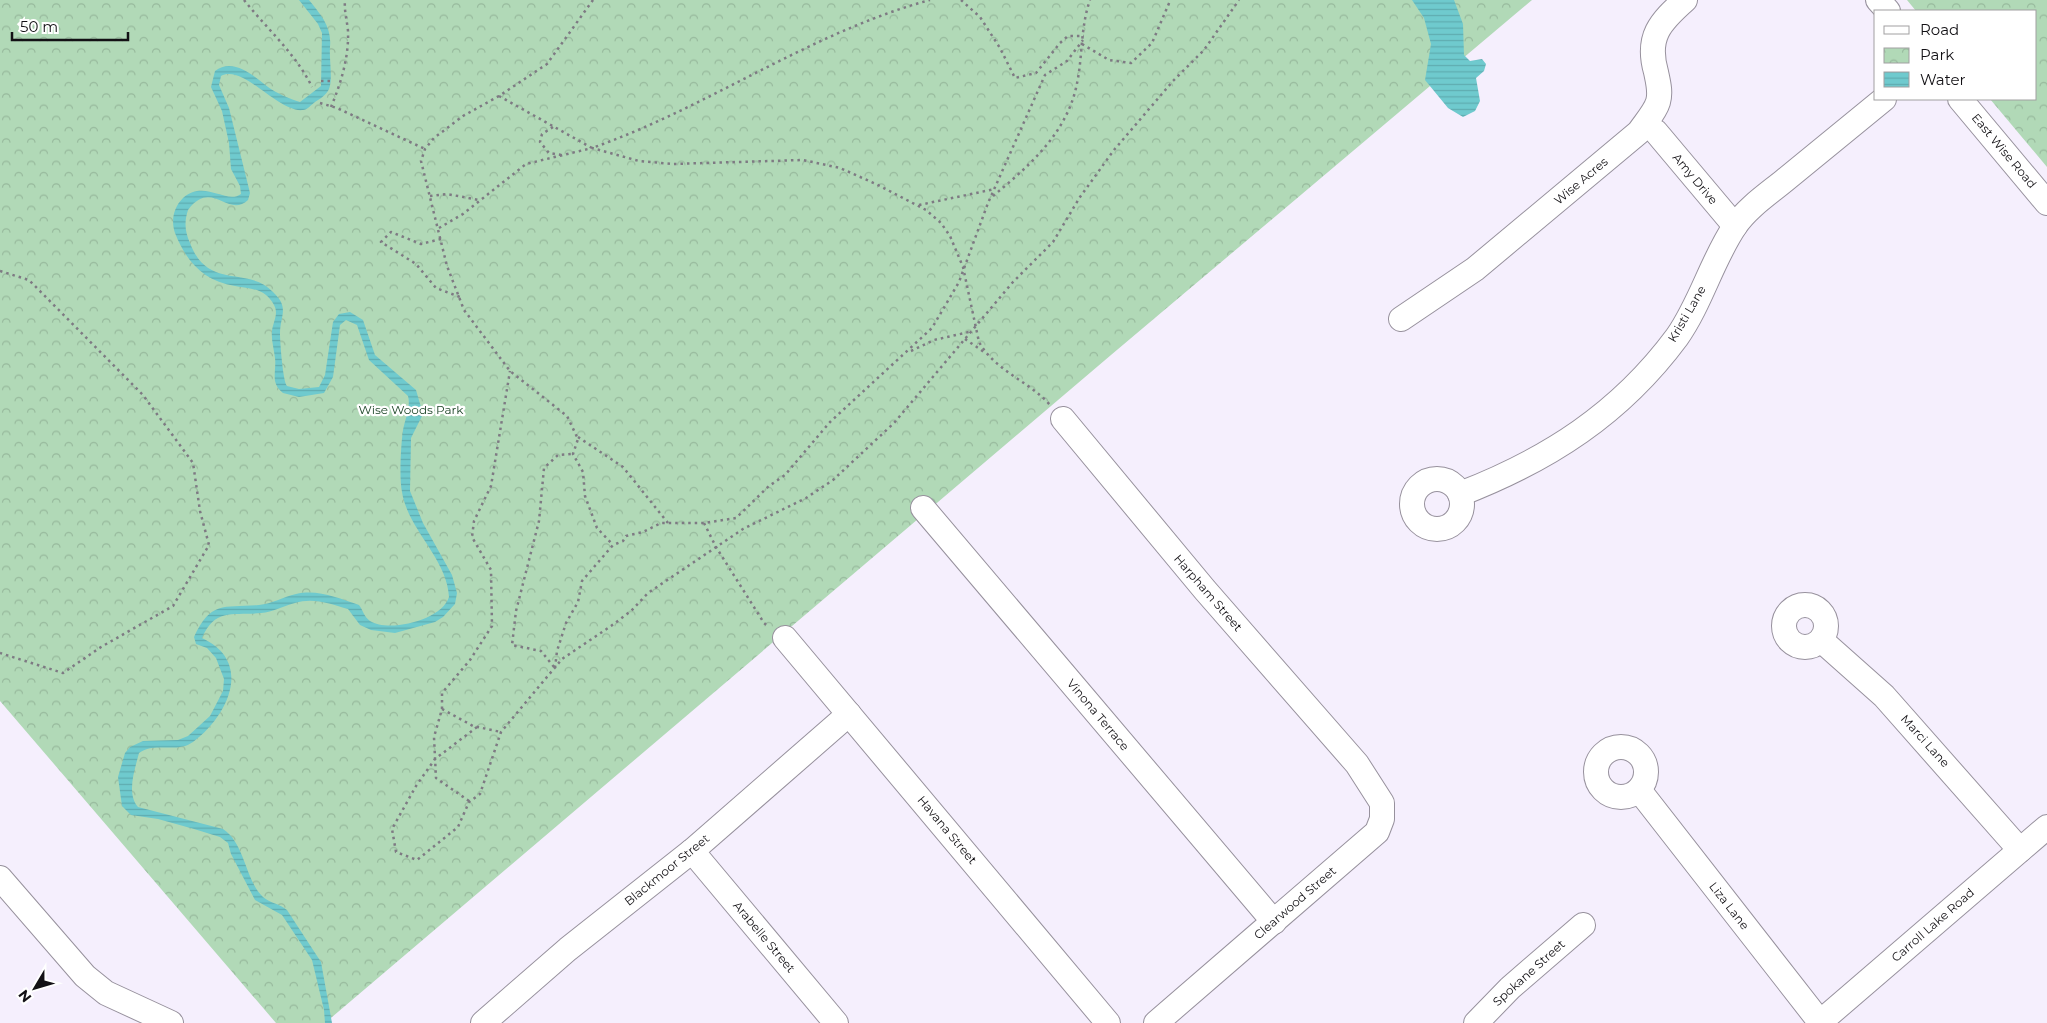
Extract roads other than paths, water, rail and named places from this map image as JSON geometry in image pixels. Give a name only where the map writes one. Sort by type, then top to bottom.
[{"type":"street","name":"Wise Acres","points":[[1402,319],[1475,269],[1639,132],[1658,104],[1660,83],[1654,61],[1654,33],[1664,18],[1685,0]]},
{"type":"street","points":[[1878,0],[1887,10]]},
{"type":"street","name":"Kristi Lane","points":[[1460,494],[1504,477],[1570,441],[1625,396],[1678,336],[1735,226],[1757,204],[1883,100]]},
{"type":"street","name":"East Wise Road","points":[[1961,100],[2047,203]]},
{"type":"street","name":"Amy Drive","points":[[1656,132],[1735,226]]},
{"type":"street","name":"Harpham Street","points":[[1062,419],[1205,590],[1357,764]]},
{"type":"street","name":"Vinona Terrace","points":[[923,508],[1274,922]]},
{"type":"street","name":"Havana Street","points":[[784,638],[1108,1023]]},
{"type":"street","name":"Marci Lane","points":[[1821,640],[1884,696],[2020,850]]},
{"type":"street","name":"Blackmoor Street","points":[[491,1020],[568,948],[692,851],[849,714]]},
{"type":"street","name":"Clearwood Street","points":[[1156,1023],[1377,832],[1382,819],[1382,803],[1357,764]]},
{"type":"street","name":"Liza Lane","points":[[1639,790],[1819,1022]]},
{"type":"street","name":"Carroll Lake Road","points":[[1819,1022],[2047,827]]},
{"type":"street","name":"Arabelle Street","points":[[692,851],[836,1023]]},
{"type":"street","points":[[0,878],[85,976],[106,993],[158,1020]]},
{"type":"street","name":"Spokane Street","points":[[1476,1023],[1510,988],[1583,925]]},
{"type":"water","points":[[299,0],[309,0],[327,27],[330,40],[331,80],[329,89],[323,97],[306,109],[293,109],[240,77],[230,74],[221,76],[219,85],[229,108],[250,193],[248,200],[241,205],[234,205],[212,198],[197,201],[188,210],[187,235],[198,258],[207,267],[217,272],[263,284],[278,298],[283,307],[280,338],[283,370],[287,386],[299,389],[319,387],[325,375],[333,322],[339,314],[350,312],[363,320],[375,355],[416,390],[423,414],[411,438],[410,491],[423,523],[452,575],[457,593],[455,604],[443,617],[435,622],[395,633],[371,630],[360,625],[348,609],[315,601],[302,601],[265,612],[219,617],[207,628],[202,638],[218,648],[227,661],[231,675],[230,689],[225,704],[206,731],[193,742],[180,747],[152,748],[139,753],[132,788],[134,801],[138,807],[223,829],[230,835],[241,852],[257,890],[266,899],[287,910],[321,962],[332,1023],[325,1023],[324,1010],[312,960],[282,915],[255,900],[231,854],[228,843],[220,837],[194,829],[158,819],[131,815],[122,806],[118,777],[125,753],[130,747],[143,741],[178,740],[188,736],[210,716],[223,691],[224,679],[216,658],[207,648],[196,644],[194,637],[200,625],[213,611],[220,608],[264,604],[296,594],[320,593],[359,605],[366,618],[370,621],[389,626],[402,625],[426,618],[444,605],[449,597],[442,569],[412,519],[402,492],[401,452],[403,430],[408,409],[408,396],[369,360],[357,325],[346,320],[340,325],[333,377],[324,393],[299,397],[283,393],[275,381],[272,334],[276,312],[270,299],[257,290],[214,280],[205,274],[190,261],[175,233],[173,219],[177,206],[183,198],[191,193],[207,191],[229,197],[241,194],[240,186],[231,169],[229,143],[222,111],[211,87],[215,71],[222,67],[236,67],[250,73],[275,91],[300,102],[321,86],[322,33],[318,24]]},
{"type":"water","points":[[1412,0],[1454,0],[1463,24],[1464,55],[1470,61],[1482,59],[1486,64],[1484,71],[1476,78],[1480,101],[1475,111],[1463,117],[1448,108],[1425,80],[1431,44],[1424,18]]},
{"type":"park label","name":"Wise Woods Park","points":[[411,410]]}]
